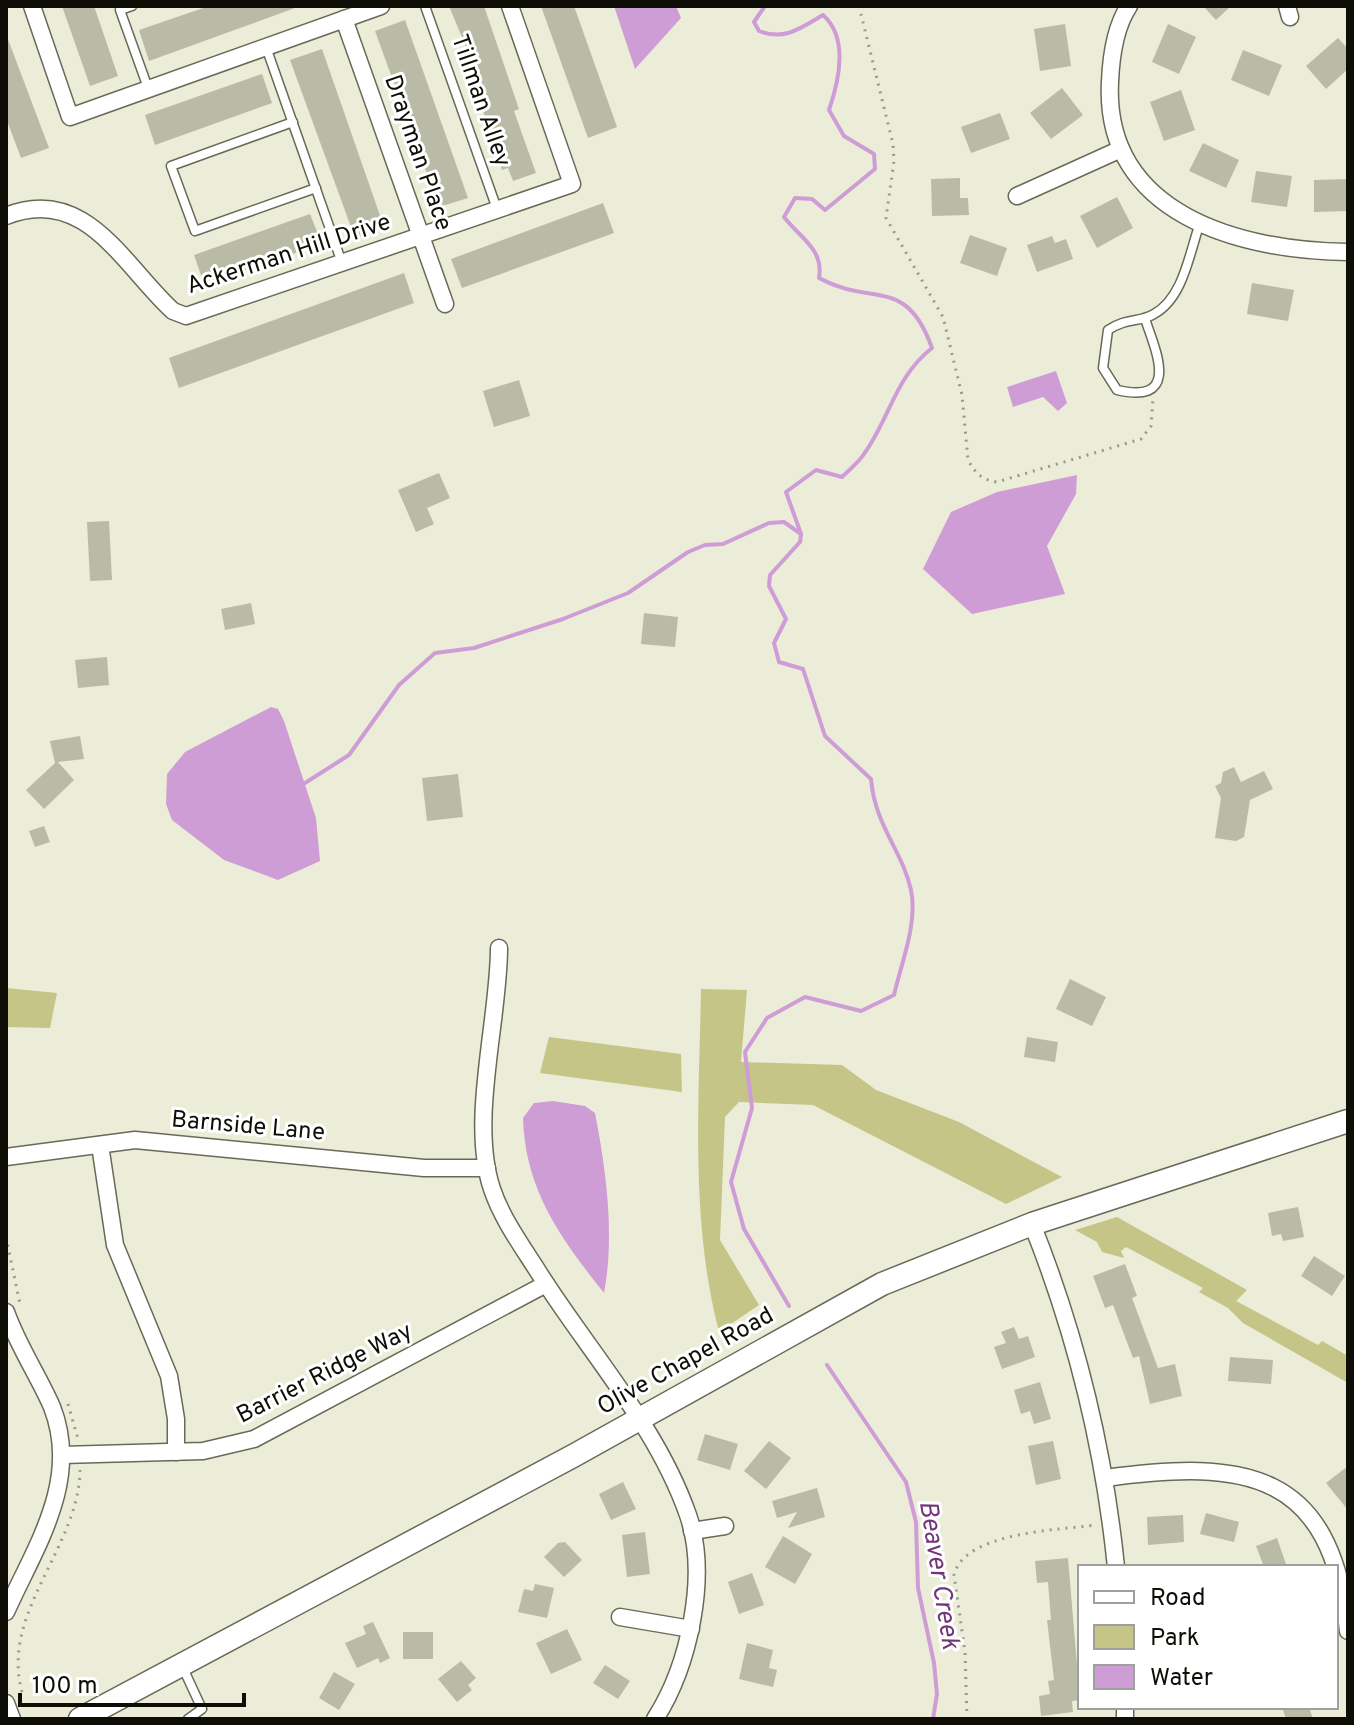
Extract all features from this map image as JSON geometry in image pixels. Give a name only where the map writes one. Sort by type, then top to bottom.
[{"type":"main road","name":"Olive Chapel Road","points":[[80,1719],[882,1284],[1032,1224],[1348,1121]]},
{"type":"street","points":[[32,6],[70,117],[381,6]]},
{"type":"street","name":"Ackerman Hill Drive","points":[[6,216],[47,207],[72,213],[96,231],[173,311],[186,316],[572,184],[510,6]]},
{"type":"street","points":[[1122,9],[1111,65],[1109,97],[1121,149],[1144,184],[1199,226],[1283,248],[1348,252]]},
{"type":"street","name":"Drayman Place","points":[[344,19],[445,304]]},
{"type":"street","points":[[1017,196],[1121,149]]},
{"type":"street","points":[[499,948],[485,1114],[487,1168],[504,1217],[637,1419],[669,1474],[692,1531],[695,1593],[691,1629],[680,1669],[655,1719]]},
{"type":"street","name":"Barnside Lane","points":[[6,1157],[135,1140],[424,1168],[487,1168]]},
{"type":"street","points":[[100,1145],[115,1245],[169,1376],[176,1419],[176,1452]]},
{"type":"street","points":[[1032,1224],[1069,1326],[1106,1478],[1116,1565]]},
{"type":"street","name":"Barrier Ridge Way","points":[[62,1455],[226,1448],[267,1433],[546,1284]]},
{"type":"street","points":[[6,1612],[54,1504],[62,1455],[51,1407],[14,1311]]},
{"type":"street","points":[[1106,1478],[1178,1469],[1223,1471],[1249,1477],[1273,1488],[1301,1509],[1342,1559],[1348,1631]]},
{"type":"street","points":[[692,1531],[725,1526]]},
{"type":"street","points":[[620,1617],[691,1629]]},
{"type":"street","points":[[6,1703],[12,1719]]},
{"type":"lane","points":[[132,6],[120,10],[148,88]]},
{"type":"lane","name":"Tillman Alley","points":[[425,6],[497,210]]},
{"type":"lane","points":[[266,47],[342,263]]},
{"type":"lane","points":[[293,122],[171,166],[195,231],[316,188]]},
{"type":"lane","points":[[1145,319],[1162,367],[1153,387],[1136,392],[1117,390],[1103,368],[1108,330],[1125,319],[1145,319],[1171,299],[1183,276],[1199,226]]},
{"type":"lane","points":[[182,1665],[202,1709],[188,1719]]},
{"type":"path","points":[[859,6],[893,144],[894,161],[886,218],[943,317],[962,395],[968,460],[978,476],[997,482],[1141,439],[1151,426],[1153,387]]},
{"type":"path","points":[[6,1237],[14,1311]]},
{"type":"path","points":[[67,1401],[78,1440]]},
{"type":"path","points":[[22,1692],[17,1672],[19,1628],[70,1519],[80,1467]]},
{"type":"path","points":[[967,1719],[964,1637],[954,1575],[962,1557],[997,1540],[1101,1524]]},
{"type":"green space","points":[[6,988],[57,993],[50,1028],[6,1027]]},
{"type":"green space","points":[[701,989],[747,990],[741,1062],[842,1065],[876,1090],[959,1122],[1062,1177],[1006,1204],[813,1105],[739,1102],[725,1117],[720,1240],[759,1305],[719,1332],[710,1290],[700,1205]]},
{"type":"green space","points":[[549,1037],[681,1054],[682,1092],[540,1073]]},
{"type":"green space","points":[[1117,1217],[1247,1290],[1236,1301],[1318,1345],[1322,1341],[1348,1356],[1348,1383],[1243,1323],[1228,1308],[1199,1292],[1203,1288],[1126,1247],[1121,1251],[1124,1258],[1102,1252],[1097,1242],[1075,1230]]},
{"type":"water","points":[[614,6],[676,6],[681,18],[635,69]]},
{"type":"water","points":[[1056,371],[1067,403],[1058,411],[1043,397],[1013,407],[1007,387]]},
{"type":"water","points":[[1077,475],[1076,494],[1047,546],[1065,594],[972,614],[923,569],[951,512],[997,492]]},
{"type":"water","points":[[271,707],[278,709],[284,721],[316,818],[320,861],[278,880],[224,860],[172,820],[166,804],[167,774],[185,752]]},
{"type":"water","points":[[553,1101],[585,1106],[595,1113],[608,1203],[609,1248],[604,1293],[560,1233],[530,1168],[523,1118],[534,1103]]},
{"type":"building","points":[[62,6],[94,6],[118,76],[90,86]]},
{"type":"building","points":[[209,6],[295,8],[149,61],[139,30]]},
{"type":"building","points":[[449,6],[484,6],[519,109],[514,111],[536,173],[513,181],[508,168],[502,170],[469,67],[474,66]]},
{"type":"building","points":[[541,6],[574,6],[617,127],[588,138]]},
{"type":"building","points":[[1203,6],[1231,6],[1216,20]]},
{"type":"building","points":[[405,20],[468,198],[439,207],[375,31]]},
{"type":"building","points":[[1065,24],[1071,66],[1040,71],[1034,29]]},
{"type":"building","points":[[1168,24],[1196,37],[1179,74],[1152,62]]},
{"type":"building","points":[[6,34],[49,148],[21,158],[6,118]]},
{"type":"building","points":[[1338,38],[1348,49],[1348,69],[1326,89],[1306,66]]},
{"type":"building","points":[[322,49],[384,227],[355,238],[290,60]]},
{"type":"building","points":[[1243,50],[1282,65],[1269,96],[1231,80]]},
{"type":"building","points":[[262,74],[272,103],[155,145],[145,115]]},
{"type":"building","points":[[1062,88],[1083,115],[1051,139],[1030,113]]},
{"type":"building","points":[[1181,90],[1195,130],[1164,141],[1150,102]]},
{"type":"building","points":[[1000,113],[1010,139],[971,153],[961,127]]},
{"type":"building","points":[[1203,143],[1239,160],[1226,188],[1189,171]]},
{"type":"building","points":[[1256,171],[1292,176],[1287,207],[1251,202]]},
{"type":"building","points":[[960,178],[960,198],[968,198],[969,215],[932,216],[931,179]]},
{"type":"building","points":[[1348,179],[1348,211],[1314,212],[1314,180]]},
{"type":"building","points":[[1117,197],[1133,228],[1097,248],[1080,216]]},
{"type":"building","points":[[603,203],[614,233],[462,288],[451,259]]},
{"type":"building","points":[[310,214],[322,244],[204,284],[194,255]]},
{"type":"building","points":[[970,235],[1007,248],[997,276],[960,263]]},
{"type":"building","points":[[1052,236],[1055,243],[1066,239],[1073,259],[1037,272],[1027,245]]},
{"type":"building","points":[[404,273],[414,303],[179,388],[169,358]]},
{"type":"building","points":[[1252,283],[1294,290],[1288,321],[1247,314]]},
{"type":"building","points":[[519,380],[530,416],[494,427],[483,391]]},
{"type":"building","points":[[439,473],[450,498],[427,508],[434,524],[416,532],[398,490]]},
{"type":"building","points":[[109,521],[112,580],[90,581],[87,522]]},
{"type":"building","points":[[251,603],[255,624],[225,630],[221,609]]},
{"type":"building","points":[[644,613],[678,617],[675,647],[641,644]]},
{"type":"building","points":[[107,657],[109,685],[78,688],[75,660]]},
{"type":"building","points":[[80,736],[84,759],[58,762],[74,780],[44,809],[26,790],[55,763],[50,741]]},
{"type":"building","points":[[1234,767],[1241,782],[1264,771],[1273,789],[1250,800],[1244,837],[1236,841],[1215,838],[1221,798],[1215,786],[1221,783],[1223,772]]},
{"type":"building","points":[[458,774],[463,817],[427,821],[422,778]]},
{"type":"building","points":[[44,826],[50,842],[35,847],[29,831]]},
{"type":"building","points":[[1070,979],[1106,997],[1092,1026],[1056,1009]]},
{"type":"building","points":[[1027,1037],[1058,1042],[1055,1062],[1024,1057]]},
{"type":"building","points":[[1298,1207],[1304,1237],[1283,1241],[1281,1234],[1272,1236],[1268,1213]]},
{"type":"building","points":[[1314,1256],[1345,1276],[1332,1296],[1301,1276]]},
{"type":"building","points":[[1125,1264],[1137,1296],[1132,1298],[1158,1368],[1175,1364],[1182,1396],[1150,1404],[1139,1356],[1133,1358],[1113,1305],[1105,1308],[1093,1276]]},
{"type":"building","points":[[1014,1327],[1019,1339],[1028,1336],[1035,1357],[1002,1369],[994,1347],[1006,1343],[1001,1332]]},
{"type":"building","points":[[1230,1357],[1273,1360],[1271,1384],[1228,1381]]},
{"type":"building","points":[[1040,1382],[1051,1419],[1034,1424],[1030,1411],[1021,1414],[1014,1390]]},
{"type":"building","points":[[705,1434],[738,1444],[730,1470],[697,1460]]},
{"type":"building","points":[[769,1441],[791,1458],[766,1489],[744,1471]]},
{"type":"building","points":[[1053,1441],[1061,1479],[1036,1485],[1028,1446]]},
{"type":"building","points":[[1348,1466],[1348,1510],[1326,1483]]},
{"type":"building","points":[[623,1482],[636,1509],[611,1520],[599,1494]]},
{"type":"building","points":[[817,1488],[825,1517],[788,1528],[797,1512],[777,1518],[772,1501]]},
{"type":"building","points":[[1206,1513],[1239,1522],[1234,1542],[1200,1534]]},
{"type":"building","points":[[1183,1515],[1184,1542],[1148,1545],[1147,1517]]},
{"type":"building","points":[[645,1532],[650,1574],[627,1577],[622,1535]]},
{"type":"building","points":[[783,1536],[812,1554],[795,1584],[765,1567]]},
{"type":"building","points":[[1277,1538],[1286,1565],[1263,1565],[1256,1546]]},
{"type":"building","points":[[565,1542],[582,1560],[564,1577],[544,1557],[558,1543]]},
{"type":"building","points":[[1068,1558],[1078,1676],[1078,1700],[1072,1701],[1073,1712],[1041,1716],[1039,1696],[1050,1694],[1048,1681],[1054,1680],[1047,1620],[1051,1620],[1048,1582],[1037,1583],[1035,1561]]},
{"type":"building","points":[[752,1573],[764,1605],[739,1614],[728,1582]]},
{"type":"building","points":[[535,1584],[554,1588],[547,1618],[518,1612],[524,1589],[533,1591]]},
{"type":"building","points":[[373,1622],[390,1658],[380,1663],[378,1658],[357,1668],[345,1643],[366,1634],[363,1626]]},
{"type":"building","points":[[567,1629],[582,1660],[551,1674],[536,1643]]},
{"type":"building","points":[[403,1632],[433,1632],[433,1659],[403,1659]]},
{"type":"building","points":[[747,1643],[773,1650],[769,1668],[777,1670],[773,1687],[739,1679]]},
{"type":"building","points":[[461,1661],[476,1678],[468,1685],[472,1690],[457,1702],[438,1679]]},
{"type":"building","points":[[605,1665],[630,1681],[618,1699],[593,1683]]},
{"type":"building","points":[[334,1672],[355,1684],[339,1710],[319,1698]]},
{"type":"building","points":[[1283,1709],[1310,1709],[1313,1719],[1286,1719]]},
{"type":"waterway","name":"Beaver Creek","points":[[765,6],[754,22],[759,31],[768,34],[792,32],[823,15],[831,24],[840,60],[829,110],[844,136],[874,154],[875,169],[825,210],[812,199],[795,198],[784,217],[814,251],[820,268],[819,278],[855,291],[899,301],[911,310],[922,325],[932,348],[909,372],[873,440],[854,466],[842,477],[816,470],[786,492],[801,534],[800,542],[770,575],[769,586],[786,619],[774,643],[779,662],[803,669],[825,736],[871,779],[878,811],[902,862],[913,903],[911,930],[894,995],[861,1011],[805,997],[767,1018],[745,1052],[752,1108],[731,1182],[744,1229],[789,1306]]},
{"type":"waterway","points":[[305,783],[349,755],[399,685],[435,653],[474,648],[563,619],[628,593],[688,552],[705,545],[723,544],[769,523],[784,522],[801,534]]},
{"type":"waterway","name":"Beaver Creek","points":[[827,1365],[906,1482],[916,1522],[918,1588],[934,1663],[937,1694],[933,1719]]}]
